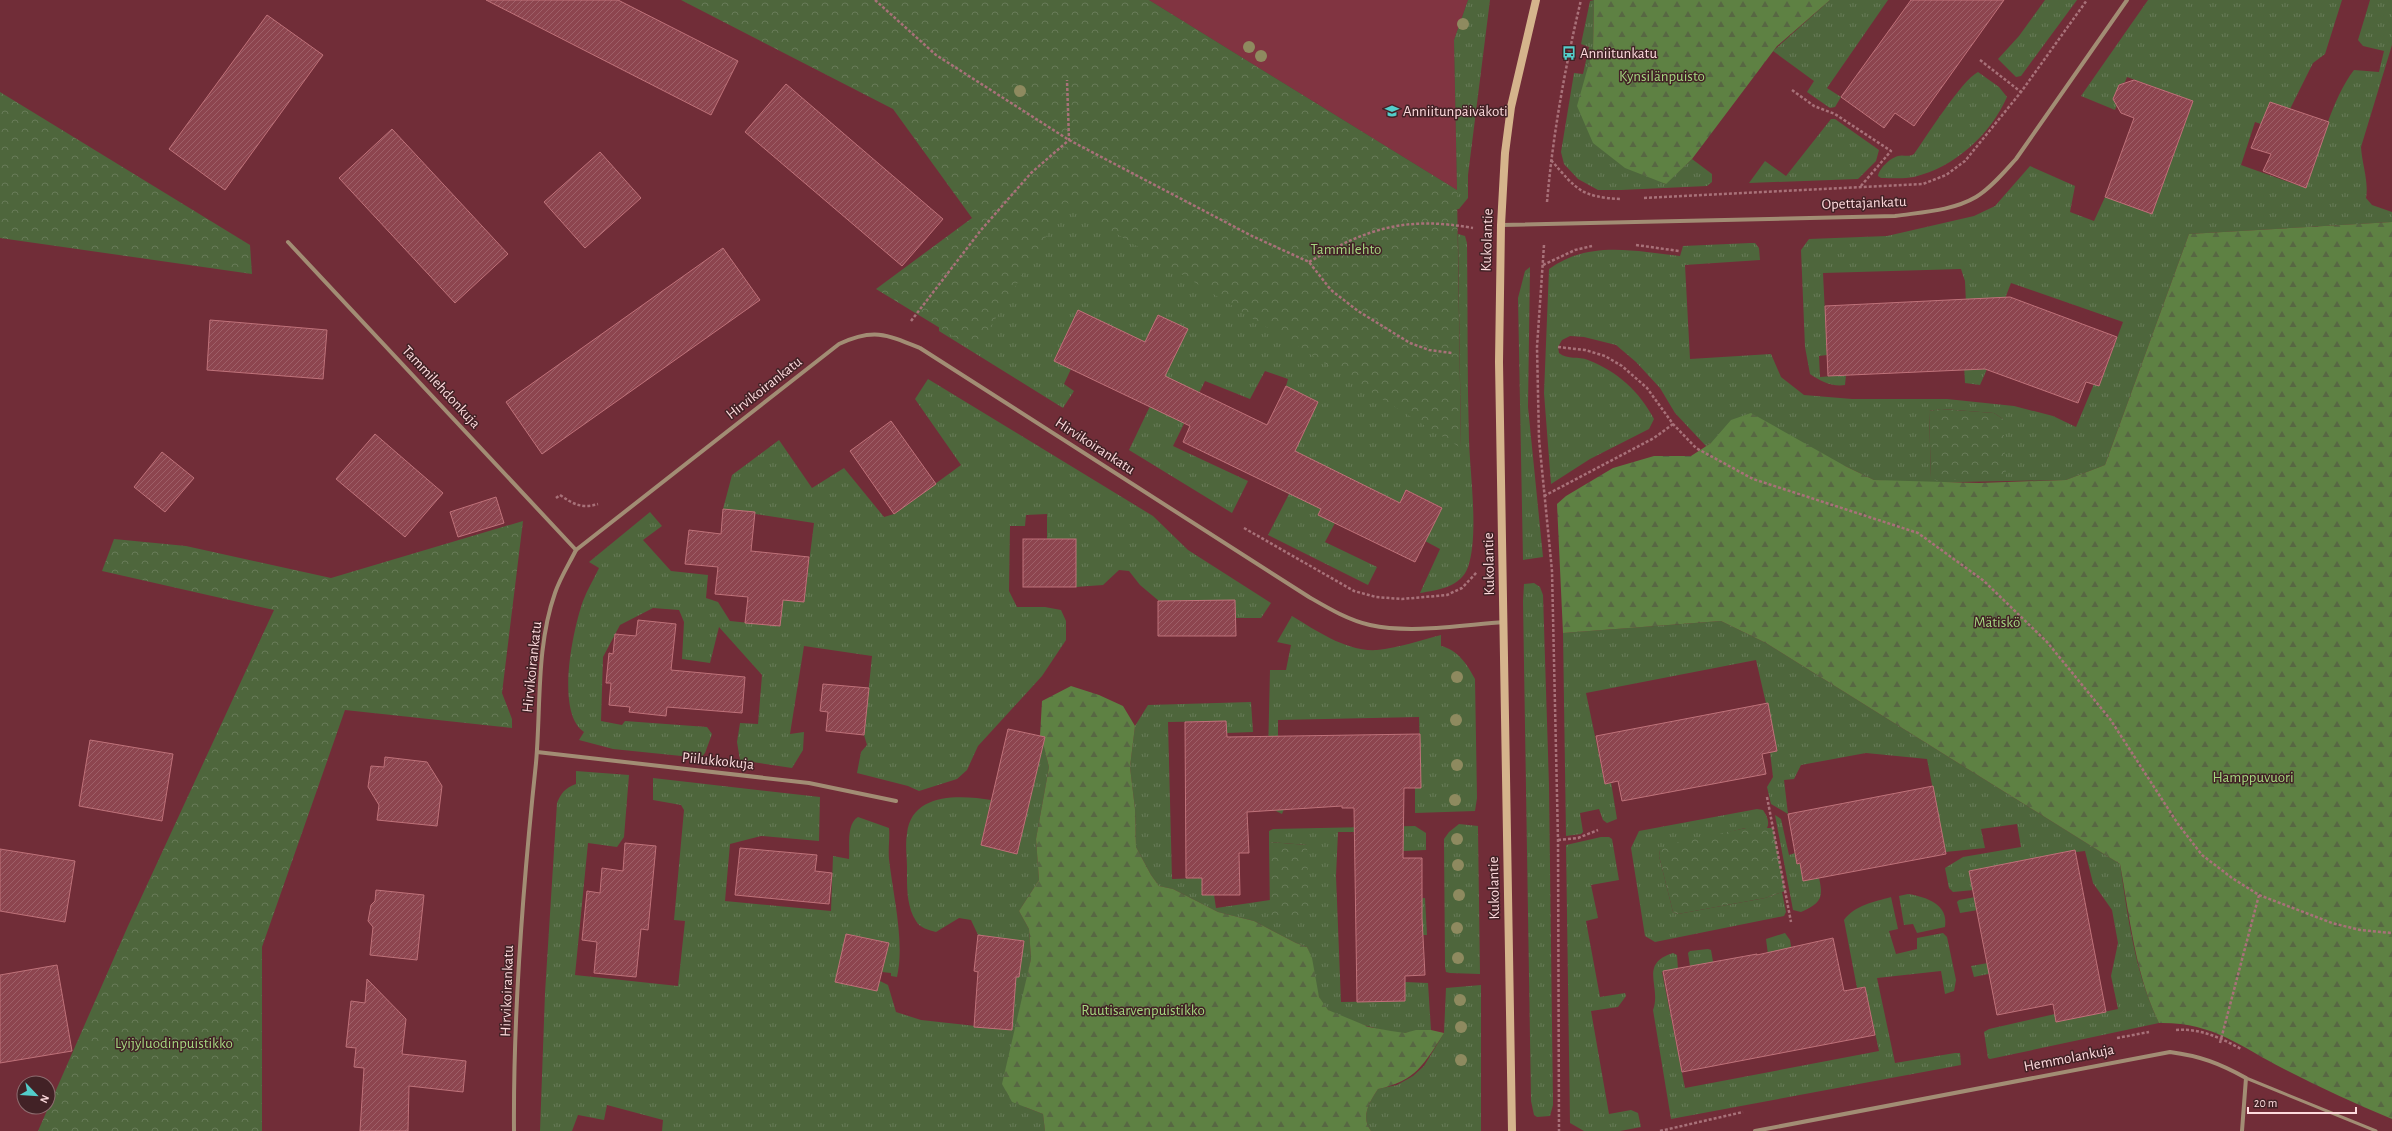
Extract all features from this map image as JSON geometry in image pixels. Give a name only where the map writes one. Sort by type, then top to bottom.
[{"type":"street","name":"Kukolantie","points":[[1512,1131],[1499,362],[1501,225],[1505,153],[1511,107],[1536,0]]},
{"type":"street","name":"Opettajankatu","points":[[1501,225],[1545,225],[1640,220],[1895,216],[1952,206],[1976,197],[1995,182],[2016,159],[2127,0]]},
{"type":"street","name":"Tammilehdonkuja","points":[[288,242],[576,550]]},
{"type":"street","name":"Hirvikoirankatu","points":[[514,1131],[520,943],[537,752],[544,638],[555,592],[576,550],[838,344],[856,336],[874,333],[897,339],[920,348],[1309,597],[1340,615],[1370,625],[1400,628],[1504,622]]},
{"type":"street","name":"Piilukkokuja","points":[[537,752],[809,783],[896,801]]},
{"type":"street","name":"Hemmolankuja","points":[[1755,1131],[2170,1052],[2198,1056],[2214,1062],[2246,1078]]},
{"type":"street","points":[[2242,1131],[2246,1078]]},
{"type":"lane","name":"Hemmolankuja","points":[[2246,1078],[2376,1131]]},
{"type":"path","points":[[875,0],[936,55],[1069,140],[1252,236],[1309,262],[1331,290],[1358,312],[1410,343],[1429,350],[1452,353]]},
{"type":"path","points":[[1558,1131],[1558,840],[1552,571],[1539,439],[1537,347],[1550,160],[1568,53],[1581,0]]},
{"type":"path","points":[[1641,198],[1923,184],[1946,176],[1966,161],[2021,92],[2086,0]]},
{"type":"path","points":[[1980,60],[2021,92]]},
{"type":"path","points":[[1067,80],[1069,140]]},
{"type":"path","points":[[1792,90],[1814,106],[1835,114],[1891,151],[1860,187]]},
{"type":"path","points":[[916,326],[909,323],[981,230],[1031,173],[1069,140]]},
{"type":"path","points":[[1550,160],[1570,183],[1587,195],[1625,199]]},
{"type":"path","points":[[1309,262],[1367,232],[1407,224],[1450,224],[1473,228]]},
{"type":"path","points":[[1543,265],[1575,250],[1597,245]]},
{"type":"path","points":[[1633,245],[1679,251]]},
{"type":"path","points":[[1558,347],[1585,350],[1605,356],[1622,366],[1647,388],[1673,424],[1696,448],[1753,479],[1918,533],[1984,581],[2047,642],[2110,719],[2178,824],[2202,855],[2232,878],[2259,895],[2332,923],[2360,930],[2392,933]]},
{"type":"path","points":[[1544,496],[1654,438],[1673,424]]},
{"type":"path","points":[[541,512],[560,495],[576,506],[590,506],[601,503]]},
{"type":"path","points":[[1241,526],[1354,591],[1376,597],[1402,599],[1447,595],[1462,588],[1477,572]]},
{"type":"path","points":[[1766,797],[1790,922]]},
{"type":"path","points":[[1558,840],[1578,838],[1598,830]]},
{"type":"path","points":[[2214,1062],[2259,895]]},
{"type":"shaded area","name":"Anniitunpäiväkoti","points":[[1149,0],[1468,0],[1454,40],[1457,190]]},
{"type":"green space","name":"Tammilehto","points":[[681,0],[1149,0],[1457,190],[1461,448],[1067,203],[976,350],[876,289],[972,218],[893,109]]},
{"type":"green space","points":[[1468,0],[1490,0],[1468,175],[1468,198],[1459,209],[1447,209],[1457,190],[1454,40]]},
{"type":"green space","points":[[1594,0],[1593,49],[1587,72],[1665,184],[1692,159],[1712,174],[1712,182],[1707,186],[1598,190],[1578,179],[1564,164],[1561,152],[1574,73],[1583,74],[1589,47],[1581,44],[1590,1]]},
{"type":"green space","name":"Kynsilänpuisto","points":[[1594,0],[1830,0],[1777,46],[1692,159],[1666,184],[1625,168],[1593,143],[1577,106],[1593,49]]},
{"type":"green space","points":[[1830,0],[1888,0],[1827,88],[1841,97],[1835,107],[1830,108],[1807,92],[1814,81],[1773,51]]},
{"type":"green space","points":[[2045,0],[2077,0],[2021,76],[2016,77],[1998,59],[2019,36]]},
{"type":"green space","points":[[2148,0],[2342,0],[2325,54],[2313,63],[2290,109],[2261,124],[2255,122],[2241,165],[2306,188],[2332,110],[2346,82],[2354,70],[2379,72],[2384,51],[2363,46],[2358,40],[2370,0],[2392,0],[2392,45],[2361,147],[2367,186],[2366,198],[2372,205],[2392,212],[2392,222],[2189,234],[2105,465],[2066,480],[1909,483],[1874,480],[1845,466],[1711,443],[1706,446],[1675,413],[1660,388],[1636,362],[1616,345],[1584,337],[1570,336],[1562,340],[1558,347],[1559,353],[1569,357],[1588,360],[1609,370],[1634,391],[1642,400],[1654,419],[1649,429],[1590,459],[1551,484],[1544,393],[1549,269],[1564,260],[1580,254],[1596,251],[1629,250],[1680,256],[1683,246],[1755,243],[1759,248],[1760,260],[1685,265],[1690,359],[1771,354],[1781,377],[1804,395],[1852,399],[1947,399],[2014,406],[2053,416],[2076,427],[2094,384],[2099,386],[2123,322],[2011,283],[1987,345],[1996,349],[1980,385],[1965,383],[1963,348],[1968,348],[1965,281],[1961,269],[1823,273],[1827,355],[1819,356],[1820,377],[1846,375],[1845,385],[1831,384],[1810,374],[1805,347],[1801,250],[1809,239],[1887,236],[1974,216],[1995,206],[2030,166],[2075,186],[2070,212],[2094,221],[2105,197],[2152,214],[2193,101],[2127,77],[2125,82],[2119,85],[2113,99],[2117,105],[2115,110],[2081,96]],"holes":[[[1942,409],[1994,413],[2003,419],[1931,478],[1929,411]]]},
{"type":"green space","points":[[1978,72],[1999,87],[2007,97],[1991,124],[1970,148],[1943,166],[1914,177],[1881,178],[1878,176],[1888,161],[1895,157],[1914,154],[1954,97],[1971,77]]},
{"type":"green space","points":[[0,92],[250,245],[252,274],[0,238]]},
{"type":"green space","points":[[1831,119],[1835,119],[1879,150],[1876,161],[1858,179],[1749,183],[1765,161],[1786,176]]},
{"type":"green space","points":[[1067,173],[1461,447],[1458,234],[1465,236],[1467,243],[1468,391],[1473,539],[1468,567],[1465,574],[1460,579],[1441,589],[1420,593],[1440,549],[1425,541],[1441,507],[1406,490],[1400,503],[1339,473],[1318,515],[1335,523],[1325,542],[1377,567],[1368,585],[1268,535],[1289,494],[1277,488],[1318,402],[1286,386],[1288,379],[1265,371],[1250,399],[1205,381],[1173,446],[1248,481],[1232,513],[1129,450],[1187,329],[1145,343],[1078,311],[1054,360],[1071,369],[1064,384],[1074,391],[1063,408],[939,331],[939,311]]},
{"type":"green space","name":"Hamppuvuori","points":[[2392,222],[2392,1119],[2310,1082],[2225,1037],[2195,1027],[2159,1023],[2144,985],[2134,945],[2120,864],[1766,643],[1721,621],[1563,633],[1557,504],[1566,496],[1613,468],[1654,456],[1691,456],[1711,443],[1731,420],[1751,413],[1845,466],[1874,480],[1979,483],[2066,480],[2105,465],[2189,234]]},
{"type":"green space","points":[[1530,267],[1528,407],[1543,557],[1523,560],[1518,298],[1525,271]]},
{"type":"green space","points":[[928,379],[1153,516],[1188,550],[1271,603],[1261,618],[1235,618],[1235,600],[1159,601],[1140,585],[1129,571],[1119,570],[1103,585],[1076,587],[1076,539],[1047,539],[1047,514],[1026,515],[1025,526],[1010,526],[1009,591],[1017,607],[1045,607],[1061,610],[1066,621],[1066,640],[1042,676],[978,746],[967,770],[957,779],[919,791],[908,786],[857,773],[861,752],[867,745],[864,735],[872,656],[804,646],[790,734],[804,732],[803,750],[792,768],[740,760],[737,742],[740,723],[758,724],[762,675],[719,627],[710,663],[682,659],[684,622],[679,610],[653,608],[620,625],[603,657],[601,721],[622,725],[625,721],[707,727],[712,734],[705,753],[701,758],[613,749],[579,740],[584,732],[575,722],[570,707],[568,690],[569,670],[571,650],[579,614],[585,597],[599,568],[589,562],[650,512],[662,526],[643,540],[671,571],[708,575],[706,598],[718,602],[730,621],[780,626],[783,600],[804,602],[814,523],[723,509],[732,475],[779,440],[812,488],[844,468],[884,517],[894,514],[961,465],[915,399]]},
{"type":"green space","points":[[1941,409],[1994,413],[2003,419],[2006,476],[1938,481],[1931,478],[1929,411]]},
{"type":"green space","name":"Lyijyluodinpuistikko","points":[[523,521],[502,693],[512,719],[512,728],[345,710],[262,947],[262,1131],[38,1131],[45,1115],[56,1115],[56,1090],[128,926],[274,610],[102,571],[114,539],[186,546],[331,578]]},
{"type":"green space","points":[[1534,583],[1540,587],[1543,595],[1549,785],[1553,1105],[1550,1116],[1537,1117],[1534,1115],[1531,1101],[1523,601],[1524,584]]},
{"type":"green space","points":[[1292,616],[1333,639],[1355,648],[1366,650],[1393,648],[1441,635],[1441,646],[1457,654],[1469,668],[1475,679],[1477,798],[1475,811],[1415,813],[1415,788],[1421,787],[1419,717],[1278,720],[1278,790],[1284,809],[1282,814],[1272,809],[1267,798],[1270,670],[1286,670],[1291,645],[1277,642]]},
{"type":"green space","points":[[1721,621],[1766,643],[2120,864],[2138,965],[2159,1023],[1990,1059],[1988,1058],[1984,1032],[1989,1029],[2055,1014],[2056,1022],[2118,1009],[2111,976],[2118,943],[2112,910],[2093,883],[2085,851],[2076,852],[2075,850],[2025,860],[2029,883],[1994,888],[1989,867],[1970,871],[1984,889],[1953,892],[1949,888],[1945,868],[1963,857],[2021,847],[2017,824],[1981,829],[1985,848],[1945,852],[1927,759],[1866,753],[1801,765],[1794,779],[1784,780],[1788,814],[1771,804],[1767,787],[1773,777],[1770,752],[1777,751],[1756,660],[1586,693],[1605,784],[1611,782],[1617,819],[1607,823],[1603,820],[1599,809],[1580,813],[1583,832],[1581,834],[1566,836],[1563,633]]},
{"type":"green space","name":"Ruutisarvenpuistikko","points":[[1071,686],[1099,695],[1123,706],[1135,726],[1130,767],[1135,809],[1136,847],[1151,875],[1159,886],[1173,889],[1218,912],[1254,921],[1296,943],[1307,947],[1312,958],[1319,997],[1328,1010],[1369,1027],[1405,1033],[1416,1030],[1431,1030],[1444,1033],[1431,1054],[1418,1070],[1402,1081],[1391,1086],[1378,1089],[1369,1104],[1366,1115],[1366,1120],[1371,1131],[1045,1131],[1043,1114],[1012,1102],[1002,1084],[1031,959],[1029,929],[1019,911],[1039,880],[1036,839],[1049,767],[1043,743],[1044,737],[1040,736],[1042,701]]},
{"type":"green space","points":[[1251,702],[1253,732],[1227,733],[1226,721],[1168,722],[1172,879],[1202,878],[1202,895],[1214,895],[1216,908],[1270,900],[1271,917],[1307,845],[1269,842],[1269,831],[1273,829],[1415,826],[1426,833],[1426,850],[1403,851],[1403,832],[1338,832],[1336,876],[1341,1002],[1405,1001],[1405,982],[1428,983],[1431,1030],[1411,1033],[1397,1033],[1377,1029],[1334,1014],[1326,1008],[1319,997],[1307,947],[1296,943],[1254,921],[1218,912],[1173,889],[1159,886],[1151,875],[1136,847],[1135,809],[1130,767],[1135,726],[1148,705]]},
{"type":"green space","points":[[1043,743],[1049,767],[1036,839],[1039,880],[1019,911],[1029,929],[1031,959],[1012,1049],[1025,1107],[1043,1114],[1045,1131],[662,1131],[663,1120],[607,1105],[604,1120],[578,1115],[572,1131],[540,1131],[545,993],[557,803],[564,791],[576,784],[576,771],[629,775],[624,837],[617,847],[588,843],[575,975],[678,986],[685,921],[674,920],[684,810],[681,805],[653,800],[653,778],[820,797],[819,841],[761,836],[730,844],[725,901],[831,911],[833,856],[849,859],[850,830],[854,820],[858,817],[889,828],[889,859],[898,918],[900,949],[897,977],[891,976],[891,973],[882,972],[888,943],[847,934],[836,982],[877,991],[880,981],[888,985],[896,1012],[921,1020],[1012,1030],[1014,1004],[1004,1003],[1024,941],[978,935],[971,920],[959,918],[936,932],[920,925],[913,915],[909,902],[907,888],[906,838],[911,820],[918,810],[927,803],[952,797],[979,798],[991,800],[981,845],[1017,854]]},
{"type":"green space","points":[[1757,809],[1763,810],[1766,814],[1768,821],[1767,828],[1745,828],[1660,850],[1659,856],[1673,912],[1678,914],[1765,898],[1782,892],[1786,912],[1784,916],[1655,942],[1645,936],[1631,848],[1639,831]]},
{"type":"green space","points":[[1775,815],[1781,819],[1789,855],[1795,853],[1800,863],[1803,881],[1819,878],[1821,896],[1819,900],[1813,906],[1801,912],[1793,910]]},
{"type":"green space","points":[[1459,824],[1478,826],[1480,974],[1450,973],[1446,972],[1445,967],[1444,839],[1449,832]]},
{"type":"green space","points":[[1746,828],[1773,828],[1785,891],[1765,898],[1678,914],[1673,912],[1659,856],[1660,850],[1670,844]]},
{"type":"green space","points":[[1601,837],[1609,837],[1612,839],[1619,880],[1591,885],[1598,918],[1586,921],[1600,997],[1625,993],[1626,996],[1618,1007],[1591,1011],[1609,1114],[1631,1110],[1638,1113],[1641,1127],[1620,1131],[1584,1131],[1570,1123],[1566,845]]},
{"type":"green space","points":[[1269,842],[1307,845],[1309,918],[1270,917]]},
{"type":"green space","points":[[2030,887],[2032,901],[1960,913],[1957,902],[1959,900]]},
{"type":"green space","points":[[1908,894],[1922,897],[1940,907],[1945,919],[1945,927],[1917,933],[1913,924],[1904,925],[1899,896]]},
{"type":"green space","points":[[1891,897],[1898,929],[1889,931],[1896,954],[1917,949],[1917,938],[1943,933],[1947,937],[1956,980],[1954,991],[1945,994],[1941,971],[1877,978],[1895,1063],[1960,1053],[1961,1065],[1671,1119],[1653,1010],[1655,993],[1653,977],[1656,963],[1662,958],[1673,953],[1677,955],[1678,969],[1662,972],[1685,1088],[1879,1051],[1865,987],[1857,988],[1844,920],[1859,907]]},
{"type":"green space","points":[[1425,898],[1427,935],[1404,935],[1404,899]]},
{"type":"green space","points":[[1785,933],[1790,940],[1793,958],[1769,962],[1766,939]]},
{"type":"green space","points":[[1711,950],[1722,1014],[1698,1019],[1688,953],[1690,951]]},
{"type":"green space","points":[[2043,953],[2045,962],[1974,977],[1971,966]]},
{"type":"green space","points":[[1481,985],[1481,1131],[1371,1131],[1366,1120],[1367,1109],[1378,1089],[1397,1085],[1413,1076],[1424,1066],[1444,1033],[1446,988]]},
{"type":"building","points":[[486,0],[618,0],[738,61],[711,115]]},
{"type":"building","points":[[1911,0],[2004,0],[1914,126],[1895,113],[1884,128],[1841,97]]},
{"type":"building","points":[[267,15],[323,55],[225,190],[169,149]]},
{"type":"building","points":[[2134,80],[2193,101],[2152,214],[2105,197],[2134,118],[2121,113],[2113,99],[2119,85]]},
{"type":"building","points":[[786,84],[943,219],[902,266],[745,132]]},
{"type":"building","points":[[2270,102],[2329,122],[2306,188],[2263,171],[2271,154],[2251,148]]},
{"type":"building","points":[[392,129],[508,254],[455,303],[339,178]]},
{"type":"building","points":[[600,152],[641,198],[585,248],[544,202]]},
{"type":"building","points":[[723,248],[760,300],[542,454],[506,402]]},
{"type":"building","points":[[2010,297],[2117,337],[2099,386],[2086,382],[2078,403],[1985,369],[1828,376],[1825,306]]},
{"type":"building","points":[[1078,310],[1145,342],[1158,315],[1188,329],[1165,376],[1267,425],[1286,386],[1318,402],[1295,451],[1400,503],[1406,490],[1442,508],[1415,562],[1318,515],[1321,509],[1183,442],[1190,426],[1054,361]]},
{"type":"building","points":[[210,320],[327,330],[323,379],[207,370]]},
{"type":"building","points":[[891,421],[936,484],[894,514],[850,451]]},
{"type":"building","points":[[375,434],[443,493],[405,537],[336,479]]},
{"type":"building","points":[[162,452],[194,478],[165,512],[134,487]]},
{"type":"building","points":[[496,497],[504,523],[458,537],[450,512]]},
{"type":"building","points":[[723,509],[755,512],[751,551],[809,557],[804,602],[783,600],[780,626],[745,623],[748,597],[715,594],[718,567],[685,564],[689,530],[721,534]]},
{"type":"building","points":[[1023,539],[1076,539],[1076,587],[1023,587]]},
{"type":"building","points":[[1235,600],[1236,636],[1158,636],[1158,601]]},
{"type":"building","points":[[638,620],[676,624],[671,670],[745,677],[742,713],[667,707],[666,716],[629,712],[630,707],[609,705],[611,683],[606,683],[609,653],[613,654],[615,634],[636,636]]},
{"type":"building","points":[[823,684],[869,688],[864,735],[826,731],[828,712],[820,711]]},
{"type":"building","points":[[1768,703],[1777,751],[1762,754],[1766,774],[1622,801],[1618,781],[1605,784],[1596,736]]},
{"type":"building","points":[[1226,721],[1227,737],[1420,734],[1421,788],[1404,788],[1403,858],[1422,858],[1422,918],[1425,975],[1405,976],[1405,1001],[1357,1002],[1354,808],[1342,808],[1342,806],[1247,812],[1249,853],[1239,853],[1240,895],[1202,895],[1202,878],[1186,878],[1185,722]]},
{"type":"building","points":[[1008,729],[1045,737],[1017,854],[981,845]]},
{"type":"building","points":[[90,740],[173,754],[162,821],[79,806]]},
{"type":"building","points":[[385,757],[427,762],[442,786],[437,826],[377,820],[379,805],[368,787],[371,766],[384,767]]},
{"type":"building","points":[[1933,786],[1946,854],[1803,881],[1800,863],[1797,864],[1788,814]]},
{"type":"building","points":[[625,843],[656,846],[648,930],[641,929],[636,977],[594,973],[597,942],[582,940],[587,891],[600,893],[602,868],[623,871]]},
{"type":"building","points":[[740,848],[817,855],[815,871],[832,873],[829,904],[735,895]]},
{"type":"building","points":[[0,849],[75,861],[65,922],[0,911]]},
{"type":"building","points":[[2075,850],[2106,1012],[2056,1022],[2053,1004],[1997,1015],[1969,871]]},
{"type":"building","points":[[376,890],[424,895],[417,960],[370,955],[373,927],[368,921],[371,905],[375,901]]},
{"type":"building","points":[[846,934],[889,943],[877,991],[835,982]]},
{"type":"building","points":[[978,935],[1024,941],[1019,977],[1016,977],[1012,1030],[974,1027],[978,972],[974,971]]},
{"type":"building","points":[[1833,938],[1844,991],[1865,987],[1875,1035],[1682,1072],[1663,971],[1757,955]]},
{"type":"building","points":[[57,965],[72,1051],[0,1063],[0,975]]},
{"type":"building","points":[[367,979],[406,1019],[402,1054],[466,1061],[463,1092],[409,1086],[408,1131],[360,1131],[364,1068],[354,1067],[356,1048],[346,1047],[351,1001],[365,1003]]},
{"type":"place","name":"Anniitunkatu","points":[[1569,53]]},
{"type":"place","name":"Anniitunpäiväkoti","points":[[1392,111]]},
{"type":"park label","name":"Mätiskö","points":[[1997,622]]}]
